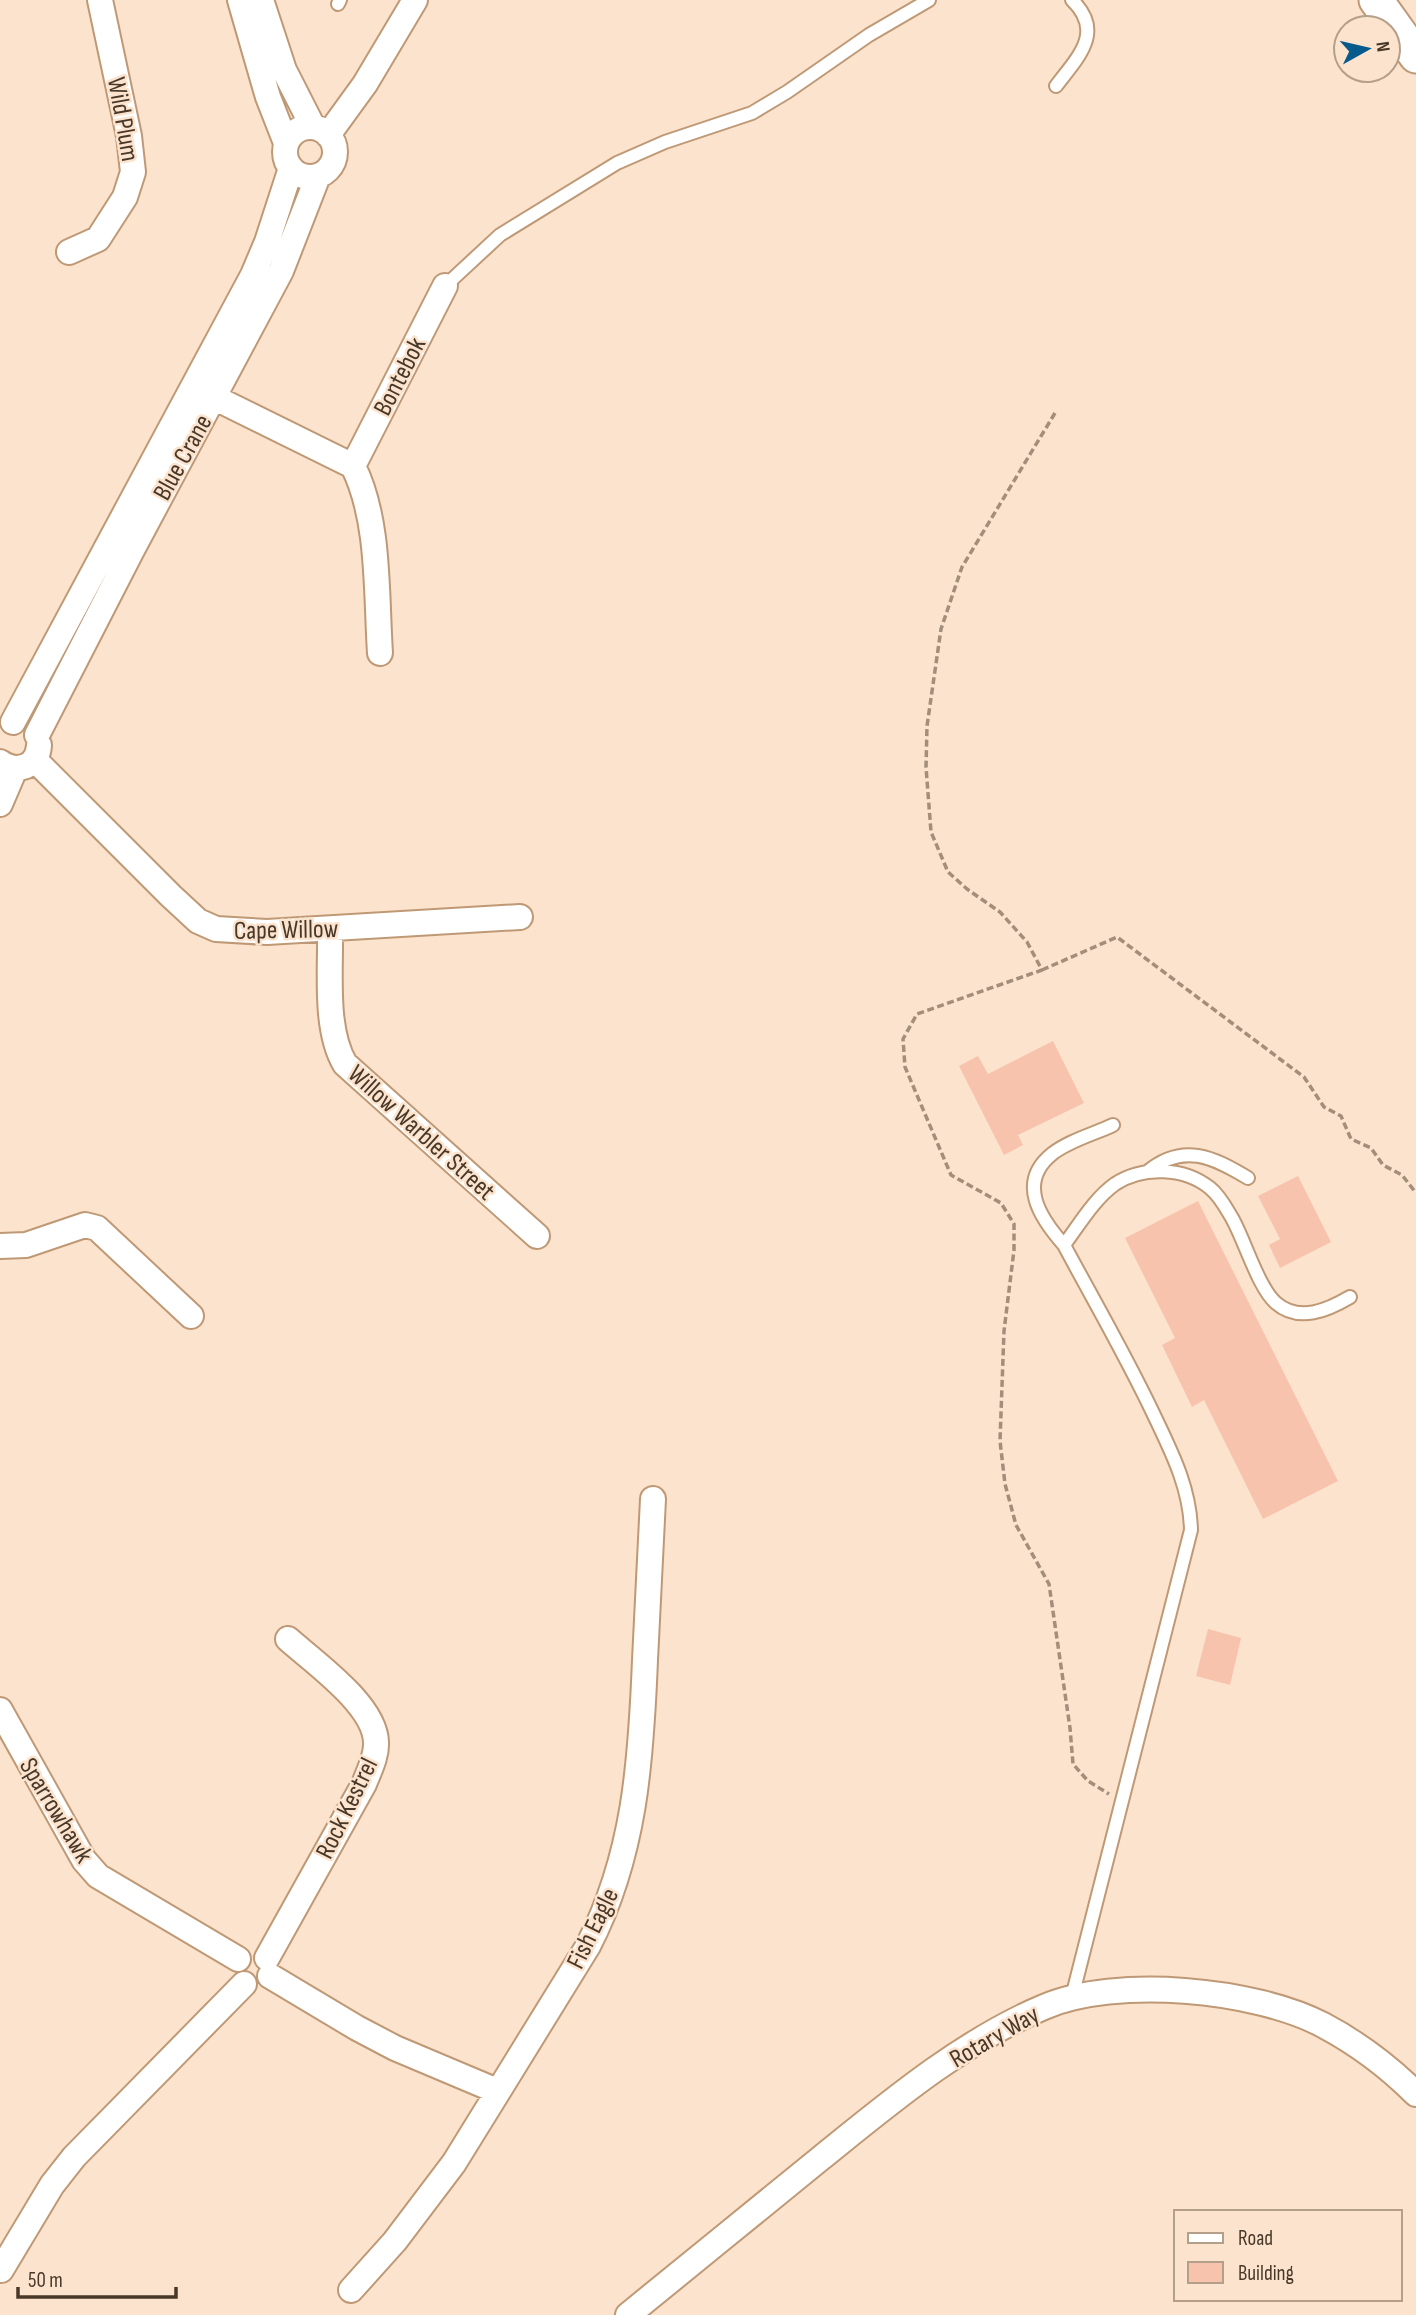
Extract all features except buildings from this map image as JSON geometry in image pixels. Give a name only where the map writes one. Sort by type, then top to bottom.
[{"type":"main road","points":[[1376,0],[1416,56]]},
{"type":"street","name":"Wild Plum","points":[[69,252],[97,239],[125,197],[134,172],[100,0]]},
{"type":"street","name":"Blue Crane","points":[[37,735],[132,550],[204,393],[267,242],[291,168],[286,161],[286,144],[268,97],[240,0]]},
{"type":"street","name":"Blue Crane","points":[[6,726],[204,393],[281,271],[318,176],[330,166],[334,158],[333,142],[321,131],[284,71],[261,0]]},
{"type":"street","points":[[286,144],[292,134],[301,128],[321,131],[365,84],[415,0]]},
{"type":"street","points":[[291,168],[303,176],[318,176]]},
{"type":"street","name":"Bontebok","points":[[353,466],[445,286]]},
{"type":"street","points":[[204,393],[353,466],[362,485],[369,513],[380,653]]},
{"type":"street","points":[[0,804],[17,763],[39,752],[37,735],[27,725],[6,726]]},
{"type":"street","name":"Cape Willow","points":[[17,763],[198,921],[216,929],[229,932],[330,929],[520,917]]},
{"type":"street","name":"Willow Warbler Street","points":[[330,929],[332,1019],[336,1042],[345,1063],[537,1236]]},
{"type":"street","points":[[0,1246],[12,1247],[41,1241],[85,1225],[97,1228],[191,1316]]},
{"type":"street","name":"Fish Eagle","points":[[351,2290],[395,2241],[454,2163],[588,1946],[603,1916],[631,1824],[642,1750],[653,1499]]},
{"type":"street","name":"Rock Kestrel","points":[[268,1967],[364,1784],[376,1744],[368,1714],[288,1639]]},
{"type":"street","name":"Sparrowhawk","points":[[0,1710],[83,1860],[98,1876],[238,1959]]},
{"type":"street","points":[[268,1967],[267,1981],[256,1987],[244,1984],[236,1974],[238,1959],[254,1951],[268,1967],[357,2028],[395,2048],[497,2091]]},
{"type":"street","points":[[1,2270],[52,2185],[74,2157],[244,1984]]},
{"type":"street","name":"Rotary Way","points":[[628,2315],[891,2102],[995,2032],[1045,2006],[1072,1997],[1104,1992],[1176,1990],[1213,1994],[1294,2013],[1323,2025],[1379,2060],[1416,2094]]},
{"type":"lane","points":[[445,286],[500,235],[617,163],[665,142],[752,113],[869,35],[929,0]]},
{"type":"lane","points":[[1056,86],[1079,56],[1089,31],[1087,19],[1072,0]]},
{"type":"lane","points":[[1072,1997],[1191,1530],[1186,1488],[1135,1374],[1064,1245],[1050,1229],[1035,1201],[1034,1186],[1038,1173],[1054,1152],[1113,1125]]},
{"type":"lane","points":[[1147,1172],[1160,1161],[1170,1157],[1202,1156],[1221,1161],[1248,1178]]},
{"type":"lane","points":[[1064,1245],[1105,1193],[1129,1177],[1161,1171],[1189,1176],[1211,1189],[1221,1199],[1234,1220],[1266,1291],[1278,1305],[1302,1314],[1318,1312],[1350,1297]]},
{"type":"path","points":[[1042,970],[1027,942],[1000,912],[948,872],[931,832],[926,767],[927,726],[941,629],[962,566],[1055,413]]},
{"type":"path","points":[[1122,1802],[1088,1780],[1073,1765],[1049,1584],[1016,1525],[1005,1485],[1000,1441],[1004,1331],[1014,1250],[1014,1224],[1001,1203],[951,1175],[905,1067],[903,1039],[918,1014],[1042,970],[1117,937],[1304,1077],[1324,1107],[1341,1116],[1351,1139],[1371,1148],[1383,1165],[1402,1175],[1416,1192]]}]
